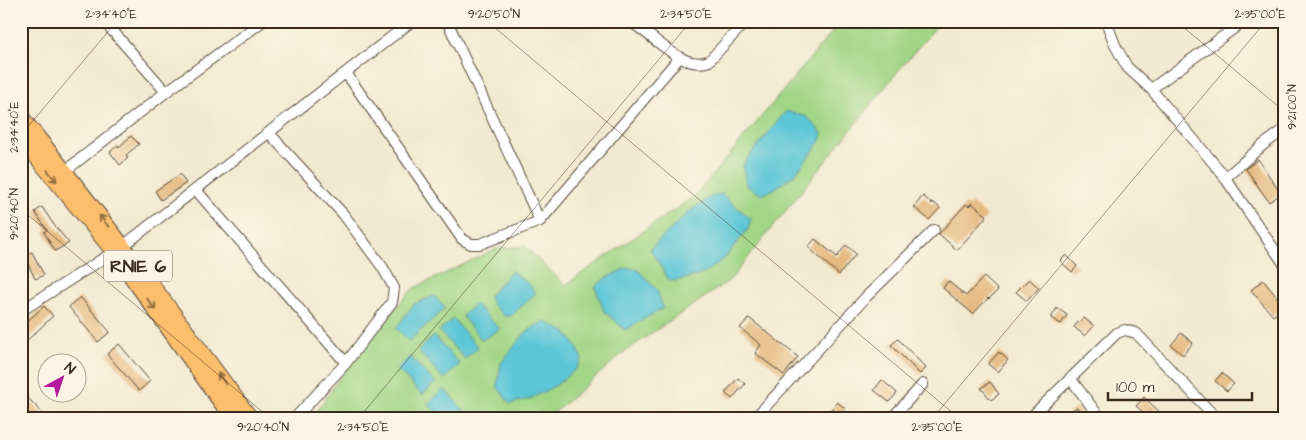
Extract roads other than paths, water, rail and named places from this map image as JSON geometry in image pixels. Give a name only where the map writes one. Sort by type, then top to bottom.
[{"type":"main road","name":"RNIE 6","points":[[21,118],[65,171],[233,419]]},
{"type":"main road","name":"RNIE 6","points":[[21,138],[119,249],[251,419]]},
{"type":"street","points":[[104,21],[166,92]]},
{"type":"street","points":[[111,30],[122,21]]},
{"type":"street","points":[[65,171],[166,92],[263,21]]},
{"type":"street","points":[[21,311],[119,249],[412,21]]},
{"type":"street","points":[[447,21],[540,221]]},
{"type":"street","points":[[630,21],[679,58],[703,64],[710,62],[746,21]]},
{"type":"street","points":[[1106,21],[1115,45],[1127,67],[1151,89],[1226,178],[1285,265]]},
{"type":"street","points":[[1151,89],[1244,21]]},
{"type":"street","points":[[346,73],[462,239],[471,244],[480,244],[540,221],[679,58]]},
{"type":"street","points":[[1226,178],[1263,145],[1285,129]]},
{"type":"street","points":[[269,133],[344,215],[383,268],[394,288],[392,302],[346,363],[294,419]]},
{"type":"street","points":[[196,190],[346,363]]},
{"type":"street","points":[[754,419],[866,297],[934,230]]},
{"type":"street","points":[[1275,251],[1285,244]]},
{"type":"street","points":[[1029,419],[1117,333],[1125,330],[1136,332],[1217,419]]},
{"type":"street","points":[[1070,378],[1101,419]]},
{"type":"street","points":[[891,419],[923,384]]},
{"type":"water","points":[[786,111],[807,117],[822,133],[821,141],[795,174],[762,195],[746,185],[743,164]]},
{"type":"water","points":[[721,194],[751,219],[748,229],[725,258],[703,274],[676,281],[669,280],[650,249],[689,212],[713,195]]},
{"type":"water","points":[[626,268],[637,269],[657,290],[663,308],[625,330],[604,311],[595,287],[606,278]]},
{"type":"water","points":[[512,271],[531,286],[535,294],[511,316],[504,316],[492,304],[489,296]]},
{"type":"water","points":[[434,296],[445,308],[409,341],[396,328],[414,304]]},
{"type":"water","points":[[475,304],[500,329],[482,340],[462,316]]},
{"type":"water","points":[[453,319],[478,347],[465,359],[439,331]]},
{"type":"water","points":[[544,321],[567,333],[578,349],[582,359],[577,368],[556,385],[530,399],[510,404],[497,386],[501,363],[526,332]]},
{"type":"water","points":[[434,336],[460,364],[444,379],[418,351]]},
{"type":"water","points":[[410,356],[435,383],[422,395],[397,369]]},
{"type":"water","points":[[444,389],[468,415],[464,419],[442,419],[428,404]]}]
